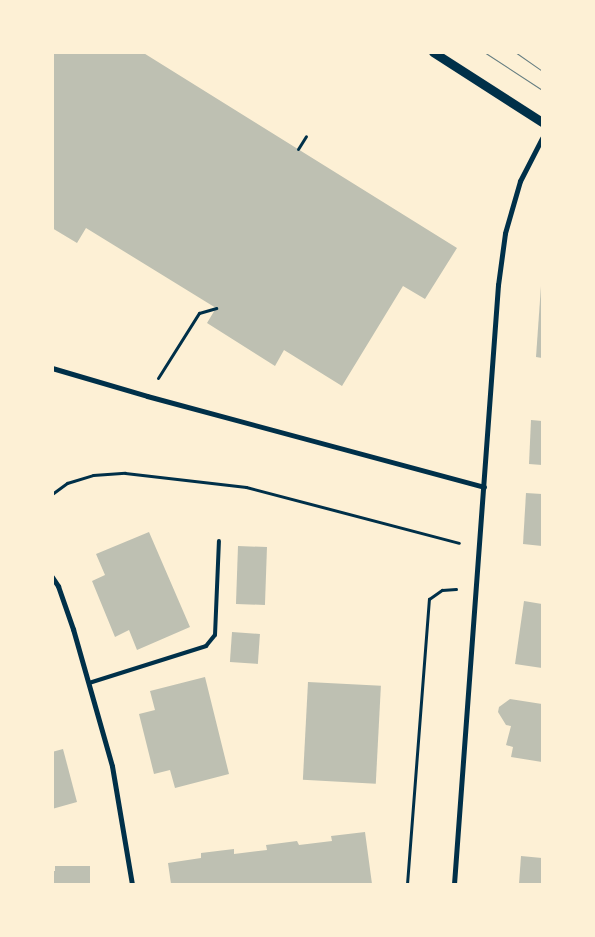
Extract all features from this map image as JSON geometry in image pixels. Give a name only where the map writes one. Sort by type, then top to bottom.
[{"type":"street","points":[[433,52],[542,122]]},
{"type":"street","points":[[454,884],[498,285],[505,233],[520,181],[542,138]]},
{"type":"street","points":[[52,368],[147,396],[484,487]]},
{"type":"street","points":[[52,577],[58,586],[89,682],[112,766],[132,884]]},
{"type":"lane","points":[[89,682],[206,646],[214,635],[219,541]]},
{"type":"path","points":[[298,149],[306,136]]},
{"type":"path","points":[[167,363],[199,313],[216,308]]},
{"type":"path","points":[[52,494],[67,483],[93,475],[125,473],[246,487],[479,548]]},
{"type":"path","points":[[407,884],[429,600],[442,590],[476,587]]},
{"type":"building","points":[[52,52],[142,52],[457,248],[425,299],[403,286],[342,386],[284,350],[275,366],[207,323],[216,308],[86,228],[77,243],[52,228]]},
{"type":"building","points":[[542,286],[542,358],[536,357]]},
{"type":"building","points":[[531,420],[542,421],[542,465],[529,464]]},
{"type":"building","points":[[526,493],[542,494],[542,546],[523,544]]},
{"type":"building","points":[[149,532],[190,627],[137,650],[129,630],[115,637],[92,581],[105,575],[96,554]]},
{"type":"building","points":[[238,546],[267,547],[265,605],[236,604]]},
{"type":"building","points":[[524,601],[542,604],[542,668],[515,664]]},
{"type":"building","points":[[232,632],[260,634],[258,664],[230,662]]},
{"type":"building","points":[[205,677],[229,774],[175,788],[170,770],[154,774],[139,714],[155,710],[150,691]]},
{"type":"building","points":[[308,682],[381,686],[376,784],[303,780]]},
{"type":"building","points":[[510,699],[542,704],[542,762],[511,757],[513,747],[506,745],[511,726],[506,725],[498,712],[499,707]]},
{"type":"building","points":[[63,749],[77,802],[52,809],[52,752]]},
{"type":"building","points":[[365,832],[372,884],[171,884],[168,863],[201,858],[201,853],[234,849],[234,854],[267,850],[266,845],[297,841],[299,845],[332,841],[331,836]]},
{"type":"building","points":[[521,856],[542,858],[542,884],[519,884]]},
{"type":"building","points":[[55,866],[90,866],[90,884],[52,884],[52,871],[55,871]]},
{"type":"tram line","points":[[484,52],[542,90]]},
{"type":"tram line","points":[[515,52],[542,71]]}]
